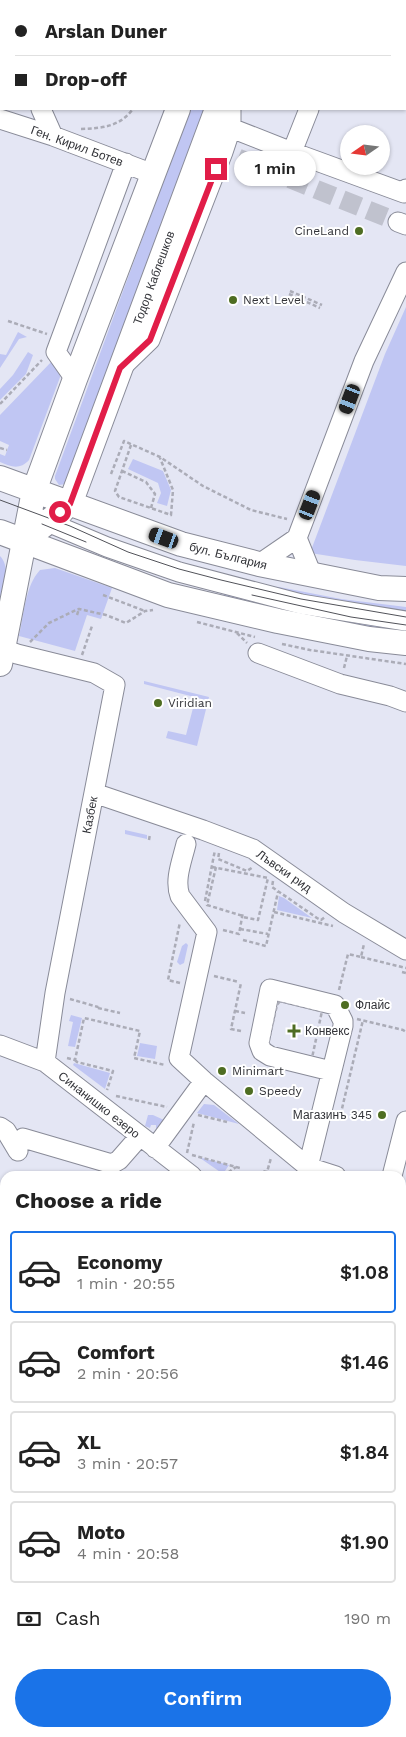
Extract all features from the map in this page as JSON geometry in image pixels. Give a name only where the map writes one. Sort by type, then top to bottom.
[{"type":"main road","points":[[39,518],[34,491],[178,110]]},
{"type":"main road","name":"Тодор Каблешков","points":[[70,504],[217,110]]},
{"type":"main road","name":"бул. България","points":[[0,478],[181,544],[259,564],[312,575],[379,588],[406,590]]},
{"type":"main road","points":[[5,654],[24,541],[39,518],[70,504]]},
{"type":"main road","points":[[0,532],[168,595],[278,621],[369,639],[406,643]]},
{"type":"street","points":[[41,110],[53,136]]},
{"type":"street","points":[[120,368],[150,340],[230,155],[232,110]]},
{"type":"street","points":[[292,152],[309,110]]},
{"type":"street","name":"Ген. Кирил Ботев","points":[[0,119],[53,136],[153,174]]},
{"type":"street","points":[[231,128],[404,193],[406,189]]},
{"type":"street","points":[[75,379],[56,352],[126,163]]},
{"type":"street","points":[[259,564],[300,530],[364,362],[406,272]]},
{"type":"street","points":[[39,518],[107,547],[179,572],[301,604],[406,620]]},
{"type":"street","points":[[300,530],[312,575]]},
{"type":"street","points":[[258,653],[340,684],[390,696],[406,702]]},
{"type":"street","name":"Казбек","points":[[5,654],[94,673],[115,685],[55,993],[45,1062]]},
{"type":"street","name":"Лъвски рид","points":[[94,794],[254,849],[344,913],[406,950]]},
{"type":"street","points":[[186,844],[178,889],[180,896],[207,932],[179,1058],[308,1168],[318,1171]]},
{"type":"street","points":[[308,1168],[344,1023],[335,1005],[270,989],[259,1043],[262,1051],[270,1056],[332,1071]]},
{"type":"street","name":"Синанишко езеро","points":[[0,1045],[45,1062],[184,1171]]},
{"type":"street","points":[[155,1148],[204,1081]]},
{"type":"street","points":[[393,1171],[406,1120]]},
{"type":"street","points":[[0,1126],[20,1145],[112,1164],[119,1160],[140,1136]]},
{"type":"path","points":[[53,136],[71,129],[116,124],[126,118],[132,110]]},
{"type":"path","points":[[290,293],[321,307]]},
{"type":"path","points":[[8,321],[50,335]]},
{"type":"path","points":[[0,404],[45,358]]},
{"type":"path","points":[[111,474],[124,440],[160,457],[203,486],[251,510],[300,530]]},
{"type":"path","points":[[131,444],[115,491],[118,497],[170,515],[173,490],[160,457]]},
{"type":"path","points":[[0,448],[7,450]]},
{"type":"path","points":[[122,471],[146,482],[154,494],[151,508]]},
{"type":"path","points":[[103,595],[145,611],[157,610]]},
{"type":"path","points":[[5,654],[49,623],[79,609],[106,614],[126,623],[145,611]]},
{"type":"path","points":[[77,615],[79,609]]},
{"type":"path","points":[[83,652],[92,626]]},
{"type":"path","points":[[149,840],[150,834]]},
{"type":"path","points":[[204,903],[215,849],[218,848],[220,850],[218,858],[247,871],[254,866]]},
{"type":"path","points":[[212,867],[216,867],[268,878],[258,920],[207,905],[216,867]]},
{"type":"path","points":[[268,874],[272,876],[272,887],[278,892],[321,920],[329,916]]},
{"type":"path","points":[[243,940],[266,946],[278,892]]},
{"type":"path","points":[[274,912],[336,926]]},
{"type":"path","points":[[180,983],[168,980],[182,913]]},
{"type":"path","points":[[222,930],[240,934],[243,915]]},
{"type":"path","points":[[240,929],[268,934]]},
{"type":"path","points":[[361,957],[364,944]]},
{"type":"path","points":[[340,985],[348,954],[406,968]]},
{"type":"path","points":[[384,963],[385,957]]},
{"type":"path","points":[[402,972],[406,973]]},
{"type":"path","points":[[227,979],[240,982],[231,1029],[241,1031]]},
{"type":"path","points":[[66,998],[120,1013]]},
{"type":"path","points":[[280,1001],[322,1011],[312,1058],[267,1048],[277,1005],[280,1001]]},
{"type":"path","points":[[88,1004],[98,1007],[99,1005]]},
{"type":"path","points":[[235,1011],[245,1013]]},
{"type":"path","points":[[75,1060],[84,1018],[140,1031],[134,1058],[173,1067]]},
{"type":"path","points":[[354,1018],[406,1032]]},
{"type":"path","points":[[68,1058],[113,1071],[108,1090]]},
{"type":"path","points":[[110,1095],[172,1108]]},
{"type":"path","points":[[229,1122],[196,1114],[187,1154],[238,1168],[232,1171]]},
{"type":"path","points":[[184,1147],[188,1148]]},
{"type":"path","points":[[267,1171],[271,1158]]},
{"type":"shaded area","points":[[190,110],[205,110],[66,484],[59,485],[55,476]]},
{"type":"shaded area","points":[[406,307],[406,566],[310,553],[385,354]]},
{"type":"shaded area","points":[[18,332],[27,337],[19,339],[0,368],[0,354],[6,355]]},
{"type":"shaded area","points":[[28,352],[33,355],[26,374],[0,400],[0,389],[13,375]]},
{"type":"shaded area","points":[[54,359],[62,372],[29,460],[15,467],[0,462],[0,454],[5,456],[9,445],[0,441],[0,415]]},
{"type":"shaded area","points":[[133,459],[163,471],[171,490],[167,506],[157,503],[161,493],[158,483],[128,469]]},
{"type":"shaded area","points":[[0,556],[4,561],[6,574],[0,608]]},
{"type":"shaded area","points":[[55,568],[112,588],[101,619],[87,615],[75,651],[19,636],[31,584],[40,570]]},
{"type":"shaded area","points":[[258,586],[279,587],[341,599],[406,607],[406,612],[340,603]]},
{"type":"shaded area","points":[[224,592],[406,628],[406,634],[223,600]]},
{"type":"shaded area","points":[[144,681],[209,697],[197,746],[166,738],[168,731],[186,735],[193,708],[200,709],[202,699],[144,684]]},
{"type":"shaded area","points":[[125,830],[147,835],[147,839],[125,834]]},
{"type":"shaded area","points":[[279,896],[284,898],[312,918],[277,910]]},
{"type":"shaded area","points":[[186,943],[188,945],[184,963],[180,965],[177,962],[182,946]]},
{"type":"shaded area","points":[[71,1015],[82,1018],[75,1047],[68,1046],[73,1022],[69,1021]]},
{"type":"shaded area","points":[[140,1043],[157,1046],[155,1059],[137,1056]]},
{"type":"shaded area","points":[[74,1063],[110,1073],[105,1089],[73,1065]]},
{"type":"shaded area","points":[[204,1104],[214,1105],[239,1124],[197,1113]]},
{"type":"shaded area","points":[[148,1115],[164,1120],[156,1129],[156,1125],[151,1125],[150,1128],[145,1126]]},
{"type":"shaded area","points":[[200,1158],[229,1165],[225,1171],[219,1171]]},
{"type":"tunnel","points":[[238,158],[398,222]]},
{"type":"tram line","points":[[0,500],[70,526],[128,552],[179,569],[301,599],[406,617]]},
{"type":"tram line","points":[[42,524],[86,542]]},
{"type":"tram line","points":[[252,595],[351,617],[406,625]]},
{"type":"place","name":"CineLand","points":[[359,231]]},
{"type":"place","name":"Next Level","points":[[233,300]]},
{"type":"place","name":"Viridian","points":[[158,703]]},
{"type":"place","name":"Флайс","points":[[345,1005]]},
{"type":"place","name":"Конвекс","points":[[294,1031]]},
{"type":"place","name":"Minimart","points":[[222,1071]]},
{"type":"place","name":"Speedy","points":[[249,1091]]},
{"type":"place","name":"Магазинъ 345","points":[[382,1115]]},
{"type":"route","points":[[60,512],[70,504],[120,368],[150,340],[216,169]]}]
